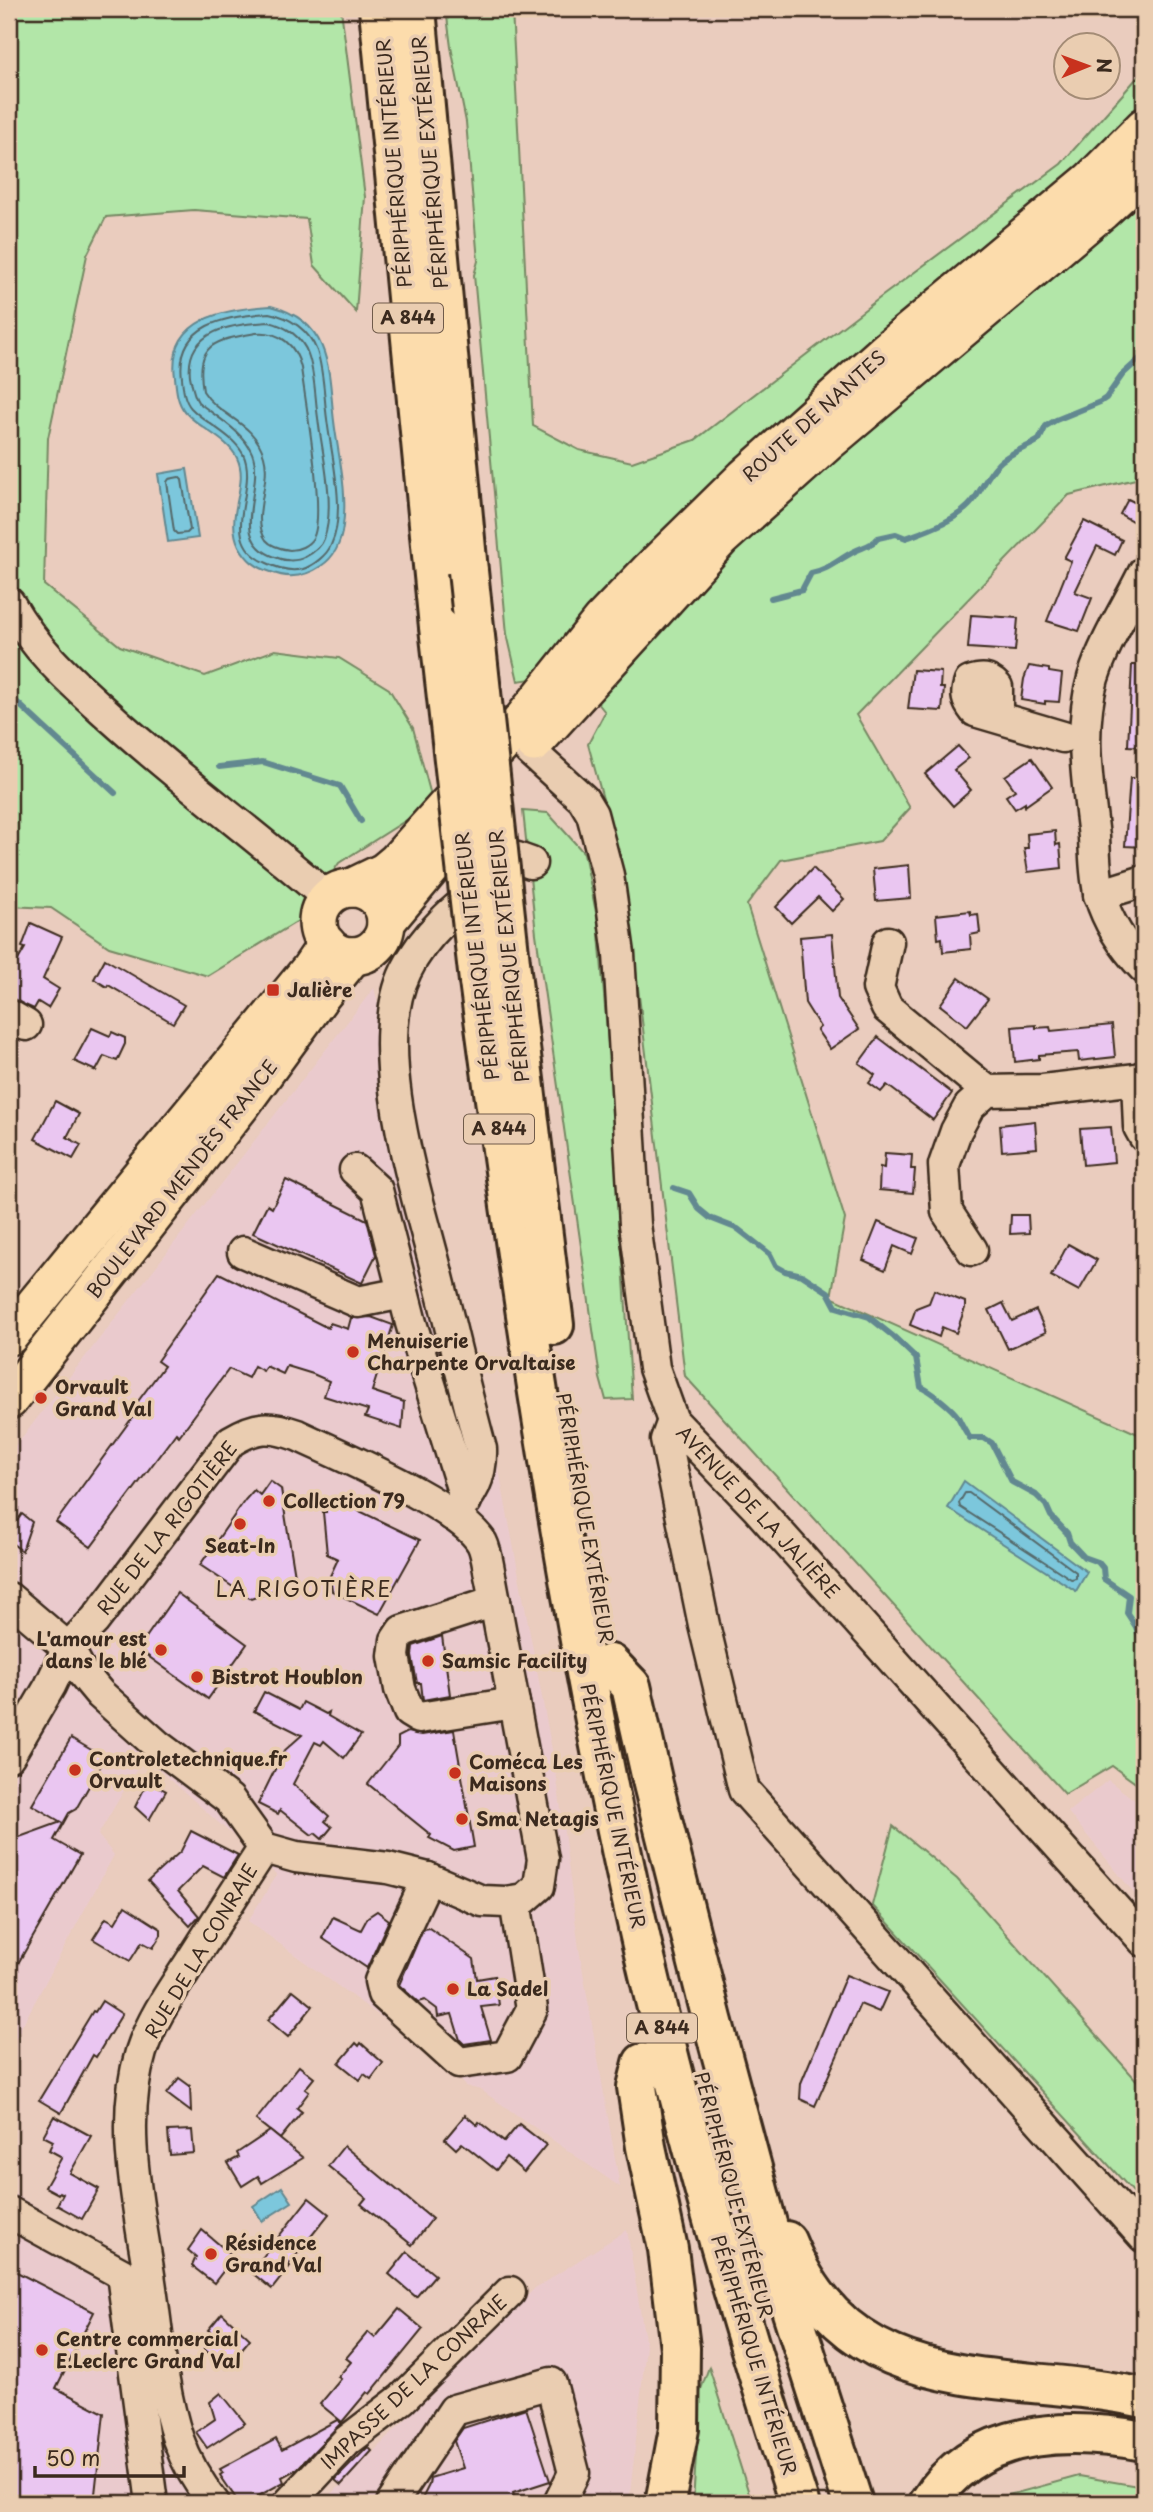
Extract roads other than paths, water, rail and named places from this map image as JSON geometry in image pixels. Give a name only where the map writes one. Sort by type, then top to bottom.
[{"type":"highway","name":"PÉRIPHÉRIQUE INTÉRIEUR","points":[[379,9],[439,627],[496,986],[524,1301],[562,1543],[609,1791],[659,2017],[690,2140],[742,2323],[799,2503]]},
{"type":"highway","name":"PÉRIPHÉRIQUE EXTÉRIEUR","points":[[416,9],[468,570],[496,986],[610,1664],[668,1941],[715,2132],[760,2294],[826,2503]]},
{"type":"highway","points":[[562,1543],[553,1591],[580,1772],[599,1873],[643,2063],[737,2396],[772,2503]]},
{"type":"highway","points":[[610,1664],[631,1686],[653,1784],[784,2287],[853,2503]]},
{"type":"highway","points":[[643,2063],[637,2087],[646,2147],[668,2249],[680,2347],[679,2430],[666,2503]]},
{"type":"highway","points":[[755,2180],[775,2214],[794,2261],[823,2302],[848,2329],[884,2353],[907,2362],[974,2378],[1144,2399]]},
{"type":"highway","points":[[929,2503],[957,2470],[977,2455],[1009,2442],[1038,2435],[1082,2434],[1144,2441]]},
{"type":"main road","name":"ROUTE DE NANTES","points":[[386,922],[521,742],[616,605],[745,477],[886,351],[1090,181],[1144,127]]},
{"type":"main road","name":"ROUTE DE NANTES","points":[[340,893],[384,872],[521,742],[546,728],[720,539],[828,442],[1102,211],[1144,172]]},
{"type":"main road","points":[[363,890],[373,895],[383,907],[386,922],[385,932],[377,945],[364,954],[340,950],[320,934],[318,921],[321,909],[340,893],[363,890]]},
{"type":"main road","name":"BOULEVARD MENDÈS FRANCE","points":[[14,1318],[310,969],[340,950]]},
{"type":"main road","name":"BOULEVARD MENDÈS FRANCE","points":[[9,1400],[241,1105],[320,997],[340,950]]},
{"type":"street","points":[[1144,572],[1109,636],[1094,677],[1086,709],[1084,748],[1099,894],[1113,926],[1131,954],[1144,968]]},
{"type":"street","points":[[9,603],[23,627],[50,662],[163,764],[340,893]]},
{"type":"street","points":[[997,717],[1063,737]]},
{"type":"street","name":"AVENUE DE LA JALIÈRE","points":[[521,742],[583,799],[592,814],[608,876],[619,954],[635,1224],[654,1368],[673,1421],[756,1507],[1144,1941]]},
{"type":"street","points":[[459,1508],[479,1476],[481,1449],[399,1124],[393,1062],[395,1003],[404,973],[417,949],[435,928],[517,858],[531,863]]},
{"type":"street","points":[[1099,894],[1144,881]]},
{"type":"street","points":[[888,942],[878,988],[887,1007],[987,1091],[1043,1090],[1141,1078],[1139,1127],[1144,1136]]},
{"type":"street","points":[[972,1250],[947,1212],[944,1165],[956,1131],[970,1107],[987,1091]]},
{"type":"street","points":[[355,1170],[377,1189],[459,1508]]},
{"type":"street","points":[[243,1252],[358,1302],[403,1293]]},
{"type":"street","points":[[673,1421],[666,1440],[704,1625],[744,1790],[1144,2237]]},
{"type":"street","name":"RUE DE LA RIGOTIÈRE","points":[[9,1756],[50,1686],[68,1648],[95,1620],[231,1441],[262,1427],[279,1428],[434,1503],[459,1508],[466,1524],[482,1544],[543,1859],[526,1893],[532,2009],[507,2056],[459,2063],[383,1994],[380,1981],[428,1878]]},
{"type":"street","points":[[9,1598],[68,1648],[80,1670],[100,1694],[157,1745],[229,1799],[264,1848],[296,1857],[388,1868],[428,1878],[482,1901],[526,1893]]},
{"type":"street","points":[[495,1601],[402,1631],[396,1640],[394,1656],[400,1689],[408,1712],[419,1718],[514,1703]]},
{"type":"street","name":"RUE DE LA CONRAIE","points":[[214,2503],[197,2479],[179,2442],[166,2394],[131,2135],[132,2091],[143,2048],[155,2022],[264,1848]]},
{"type":"street","points":[[9,2212],[122,2274],[152,2503]]},
{"type":"street","name":"IMPASSE DE LA CONRAIE","points":[[289,2503],[347,2441],[402,2399],[510,2292]]},
{"type":"street","points":[[392,2503],[454,2410],[551,2384],[574,2473],[559,2503]]},
{"type":"water","points":[[271,306],[302,320],[322,347],[329,374],[343,486],[343,526],[336,549],[321,566],[296,576],[284,576],[260,568],[242,551],[235,535],[234,523],[241,478],[237,458],[227,445],[185,412],[175,382],[175,357],[180,341],[190,329],[219,314]]},
{"type":"water","points":[[187,469],[198,538],[168,542],[158,474]]},
{"type":"water","points":[[964,1481],[1087,1572],[1076,1591],[948,1508]]},
{"type":"water","points":[[282,2187],[292,2202],[262,2221],[253,2206]]},
{"type":"waterway","points":[[771,598],[802,590],[811,573],[828,567],[878,538],[896,534],[906,538],[959,514],[973,501],[1002,460],[1039,440],[1046,426],[1056,420],[1106,398],[1123,374],[1144,355]]},
{"type":"waterway","points":[[9,695],[115,793]]},
{"type":"waterway","points":[[219,767],[263,762],[340,786],[361,821]]},
{"type":"waterway","points":[[674,1188],[689,1193],[699,1209],[710,1218],[738,1229],[770,1254],[776,1266],[802,1275],[828,1292],[836,1307],[869,1317],[916,1358],[921,1387],[952,1409],[970,1438],[984,1438],[992,1443],[1012,1482],[1036,1495],[1067,1533],[1070,1542],[1084,1557],[1098,1562],[1103,1568],[1104,1579],[1129,1596],[1127,1613],[1136,1627],[1144,1649]]},
{"type":"place","name":"Jalière","points":[[273,990]]},
{"type":"place","name":"Menuiserie Charpente Orvaltaise","points":[[353,1352]]},
{"type":"place","name":"Orvault Grand Val","points":[[41,1398]]},
{"type":"place","name":"Collection 79","points":[[269,1501]]},
{"type":"place","name":"Seat-In","points":[[240,1524]]},
{"type":"place","name":"L'amour est dans le blé","points":[[161,1650]]},
{"type":"place","name":"Samsic Facility","points":[[428,1661]]},
{"type":"place","name":"Bistrot Houblon","points":[[197,1677]]},
{"type":"place","name":"Controletechnique.fr Orvault","points":[[75,1770]]},
{"type":"place","name":"Coméca Les Maisons","points":[[455,1773]]},
{"type":"place","name":"Sma Netagis","points":[[462,1819]]},
{"type":"place","name":"La Sadel","points":[[453,1989]]},
{"type":"place","name":"Résidence Grand Val","points":[[211,2254]]},
{"type":"place","name":"Centre commercial E.Leclerc Grand Val","points":[[42,2350]]},
{"type":"district","name":"LA RIGOTIÈRE","points":[[304,1590]]}]
